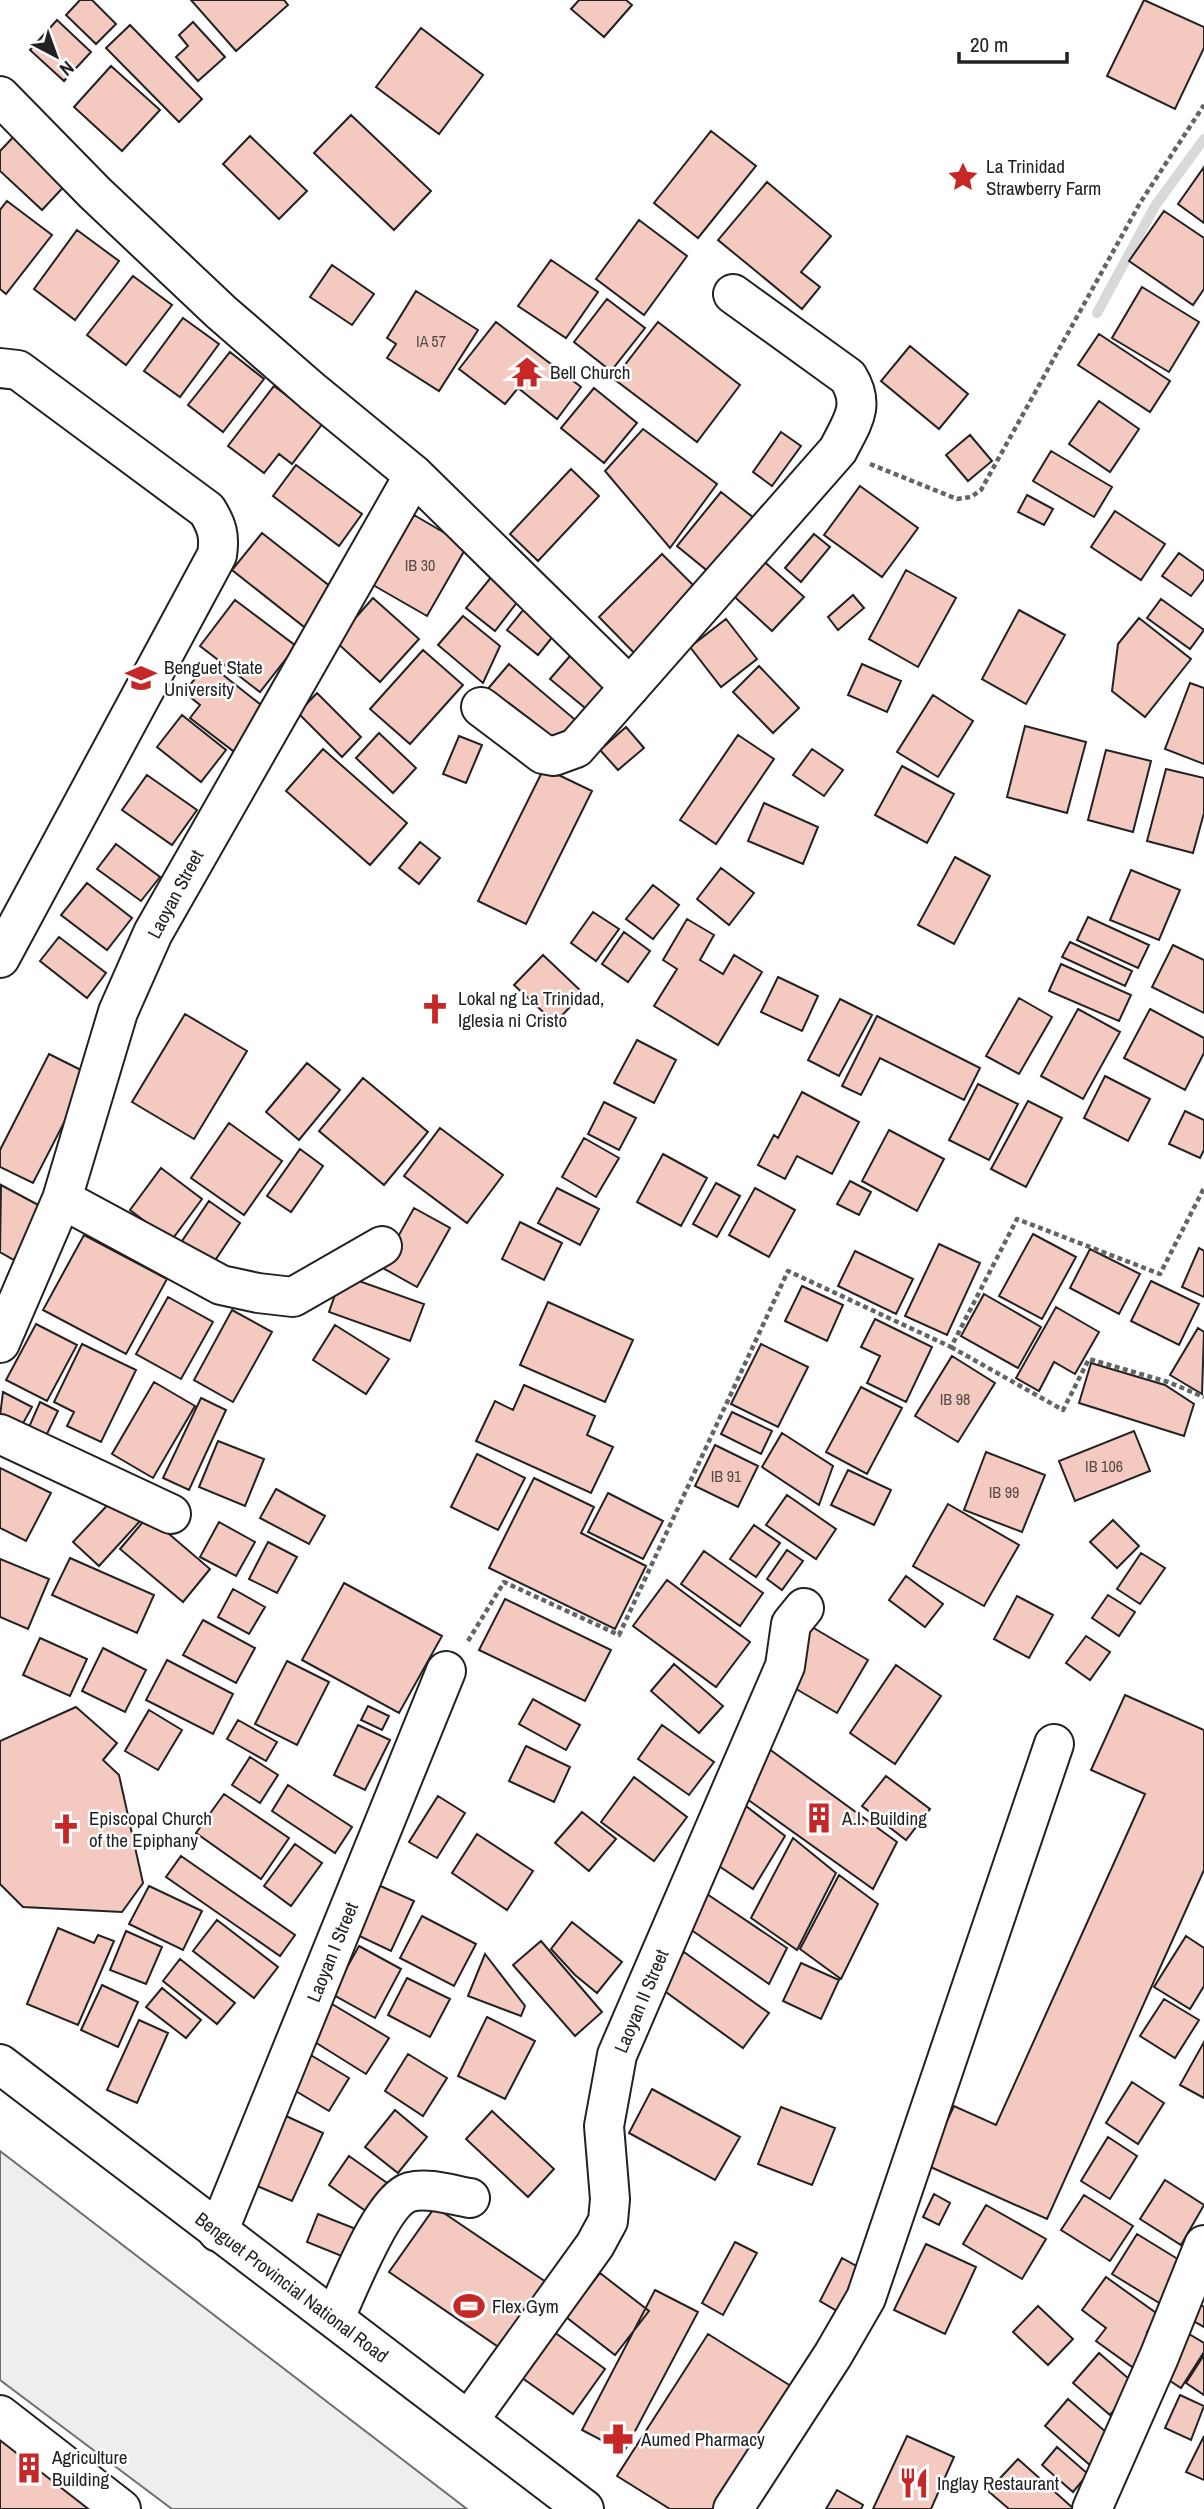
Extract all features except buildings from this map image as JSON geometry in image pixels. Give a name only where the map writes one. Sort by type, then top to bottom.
[{"type":"main road","points":[[0,96],[95,193],[221,312],[414,475],[630,687]]},
{"type":"main road","points":[[481,707],[543,754],[554,757],[576,748],[838,450],[858,404],[856,391],[848,377],[733,294]]},
{"type":"main road","points":[[0,368],[18,370],[207,510],[217,525],[219,538],[216,555],[0,958]]},
{"type":"main road","name":"Laoyan Street","points":[[0,1343],[62,1199],[118,1013],[153,933],[414,475]]},
{"type":"main road","points":[[62,1199],[221,1285],[258,1293],[293,1297],[382,1245]]},
{"type":"main road","points":[[0,1434],[171,1514]]},
{"type":"main road","name":"Laoyan II Street","points":[[469,2420],[595,2245],[608,2221],[610,2199],[604,2126],[617,2054],[785,1666],[791,1624],[804,1608]]},
{"type":"main road","name":"Laoyan I Street","points":[[218,2232],[443,1679]]},
{"type":"main road","points":[[733,2509],[826,2367],[866,2298],[1054,1744]]},
{"type":"main road","name":"Benguet Provincial National Road","points":[[0,2064],[584,2509]]},
{"type":"main road","points":[[335,2317],[390,2206],[409,2192],[432,2192],[470,2198]]},
{"type":"main road","points":[[1092,2509],[1159,2357],[1204,2245]]},
{"type":"main road","points":[[0,2415],[121,2509]]},
{"type":"path","points":[[838,450],[957,499],[971,497],[981,490],[1140,204],[1204,105]]},
{"type":"path","points":[[951,1347],[1017,1219],[1160,1274],[1204,1188]]},
{"type":"path","points":[[443,1679],[504,1582],[619,1635],[788,1271],[951,1347],[1063,1410],[1089,1359],[1168,1382],[1204,1397]]},
{"type":"shaded area","points":[[0,2151],[467,2509],[172,2509],[0,2380]]},
{"type":"waterway","points":[[1097,313],[1155,206],[1204,139]]},
{"type":"place","name":"La Trinidad Strawberry Farm","points":[[963,177]]},
{"type":"place","name":"Bell Church","points":[[527,372]]},
{"type":"place","name":"Benguet State University","points":[[141,678]]},
{"type":"place","name":"Lokal ng La Trinidad, Iglesia ni Cristo","points":[[435,1009]]},
{"type":"place","name":"A.I. Building","points":[[819,1818]]},
{"type":"place","name":"Episcopal Church of the Epiphany","points":[[66,1829]]},
{"type":"place","name":"Flex Gym","points":[[469,2306]]},
{"type":"place","name":"Aumed Pharmacy","points":[[618,2439]]},
{"type":"place","name":"Agriculture Building","points":[[29,2468]]},
{"type":"place","name":"Inglay Restaurant","points":[[914,2483]]}]
